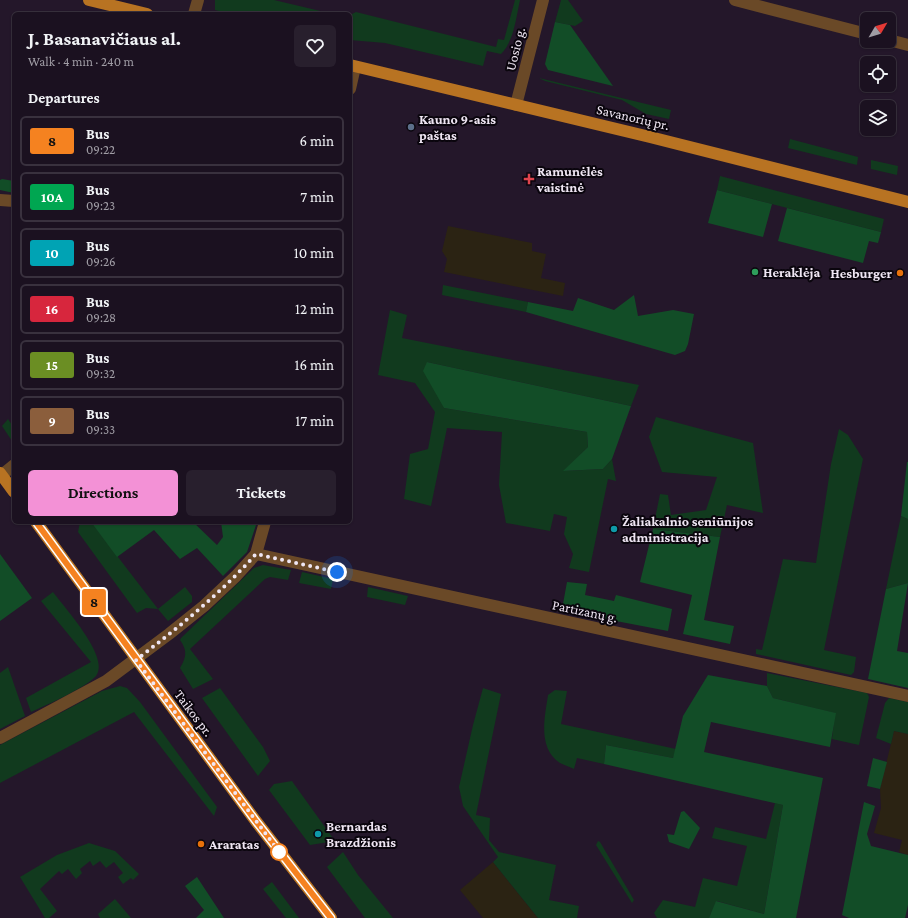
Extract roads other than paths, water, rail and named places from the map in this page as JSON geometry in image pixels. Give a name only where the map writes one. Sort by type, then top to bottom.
[{"type":"main road","points":[[89,0],[139,12]]},
{"type":"main road","name":"Savanorių pr.","points":[[352,66],[664,140],[908,202]]},
{"type":"main road","points":[[1,474],[12,489]]},
{"type":"main road","name":"Taikos pr.","points":[[37,524],[255,820],[331,918]]},
{"type":"street","points":[[195,12],[198,0]]},
{"type":"street","name":"Uosio g.","points":[[516,105],[543,0]]},
{"type":"street","points":[[735,0],[860,32]]},
{"type":"street","points":[[896,42],[908,45]]},
{"type":"street","points":[[0,200],[12,201]]},
{"type":"street","points":[[1,474],[12,467]]},
{"type":"street","points":[[0,738],[106,681],[136,660],[204,606],[236,576],[256,554],[264,524]]},
{"type":"street","name":"Partizanų g.","points":[[256,554],[908,696]]},
{"type":"place","name":"Kauno 9-asis paštas","points":[[411,127]]},
{"type":"place","name":"Ramunėlės vaistinė","points":[[529,179]]},
{"type":"place","name":"Heraklėja","points":[[755,272]]},
{"type":"place","name":"Hesburger","points":[[900,273]]},
{"type":"place","name":"Žaliakalnio seniūnijos administracija","points":[[614,529]]},
{"type":"place","name":"Bernardas Brazdžionis","points":[[318,834]]},
{"type":"place","name":"Araratas","points":[[201,844]]}]
